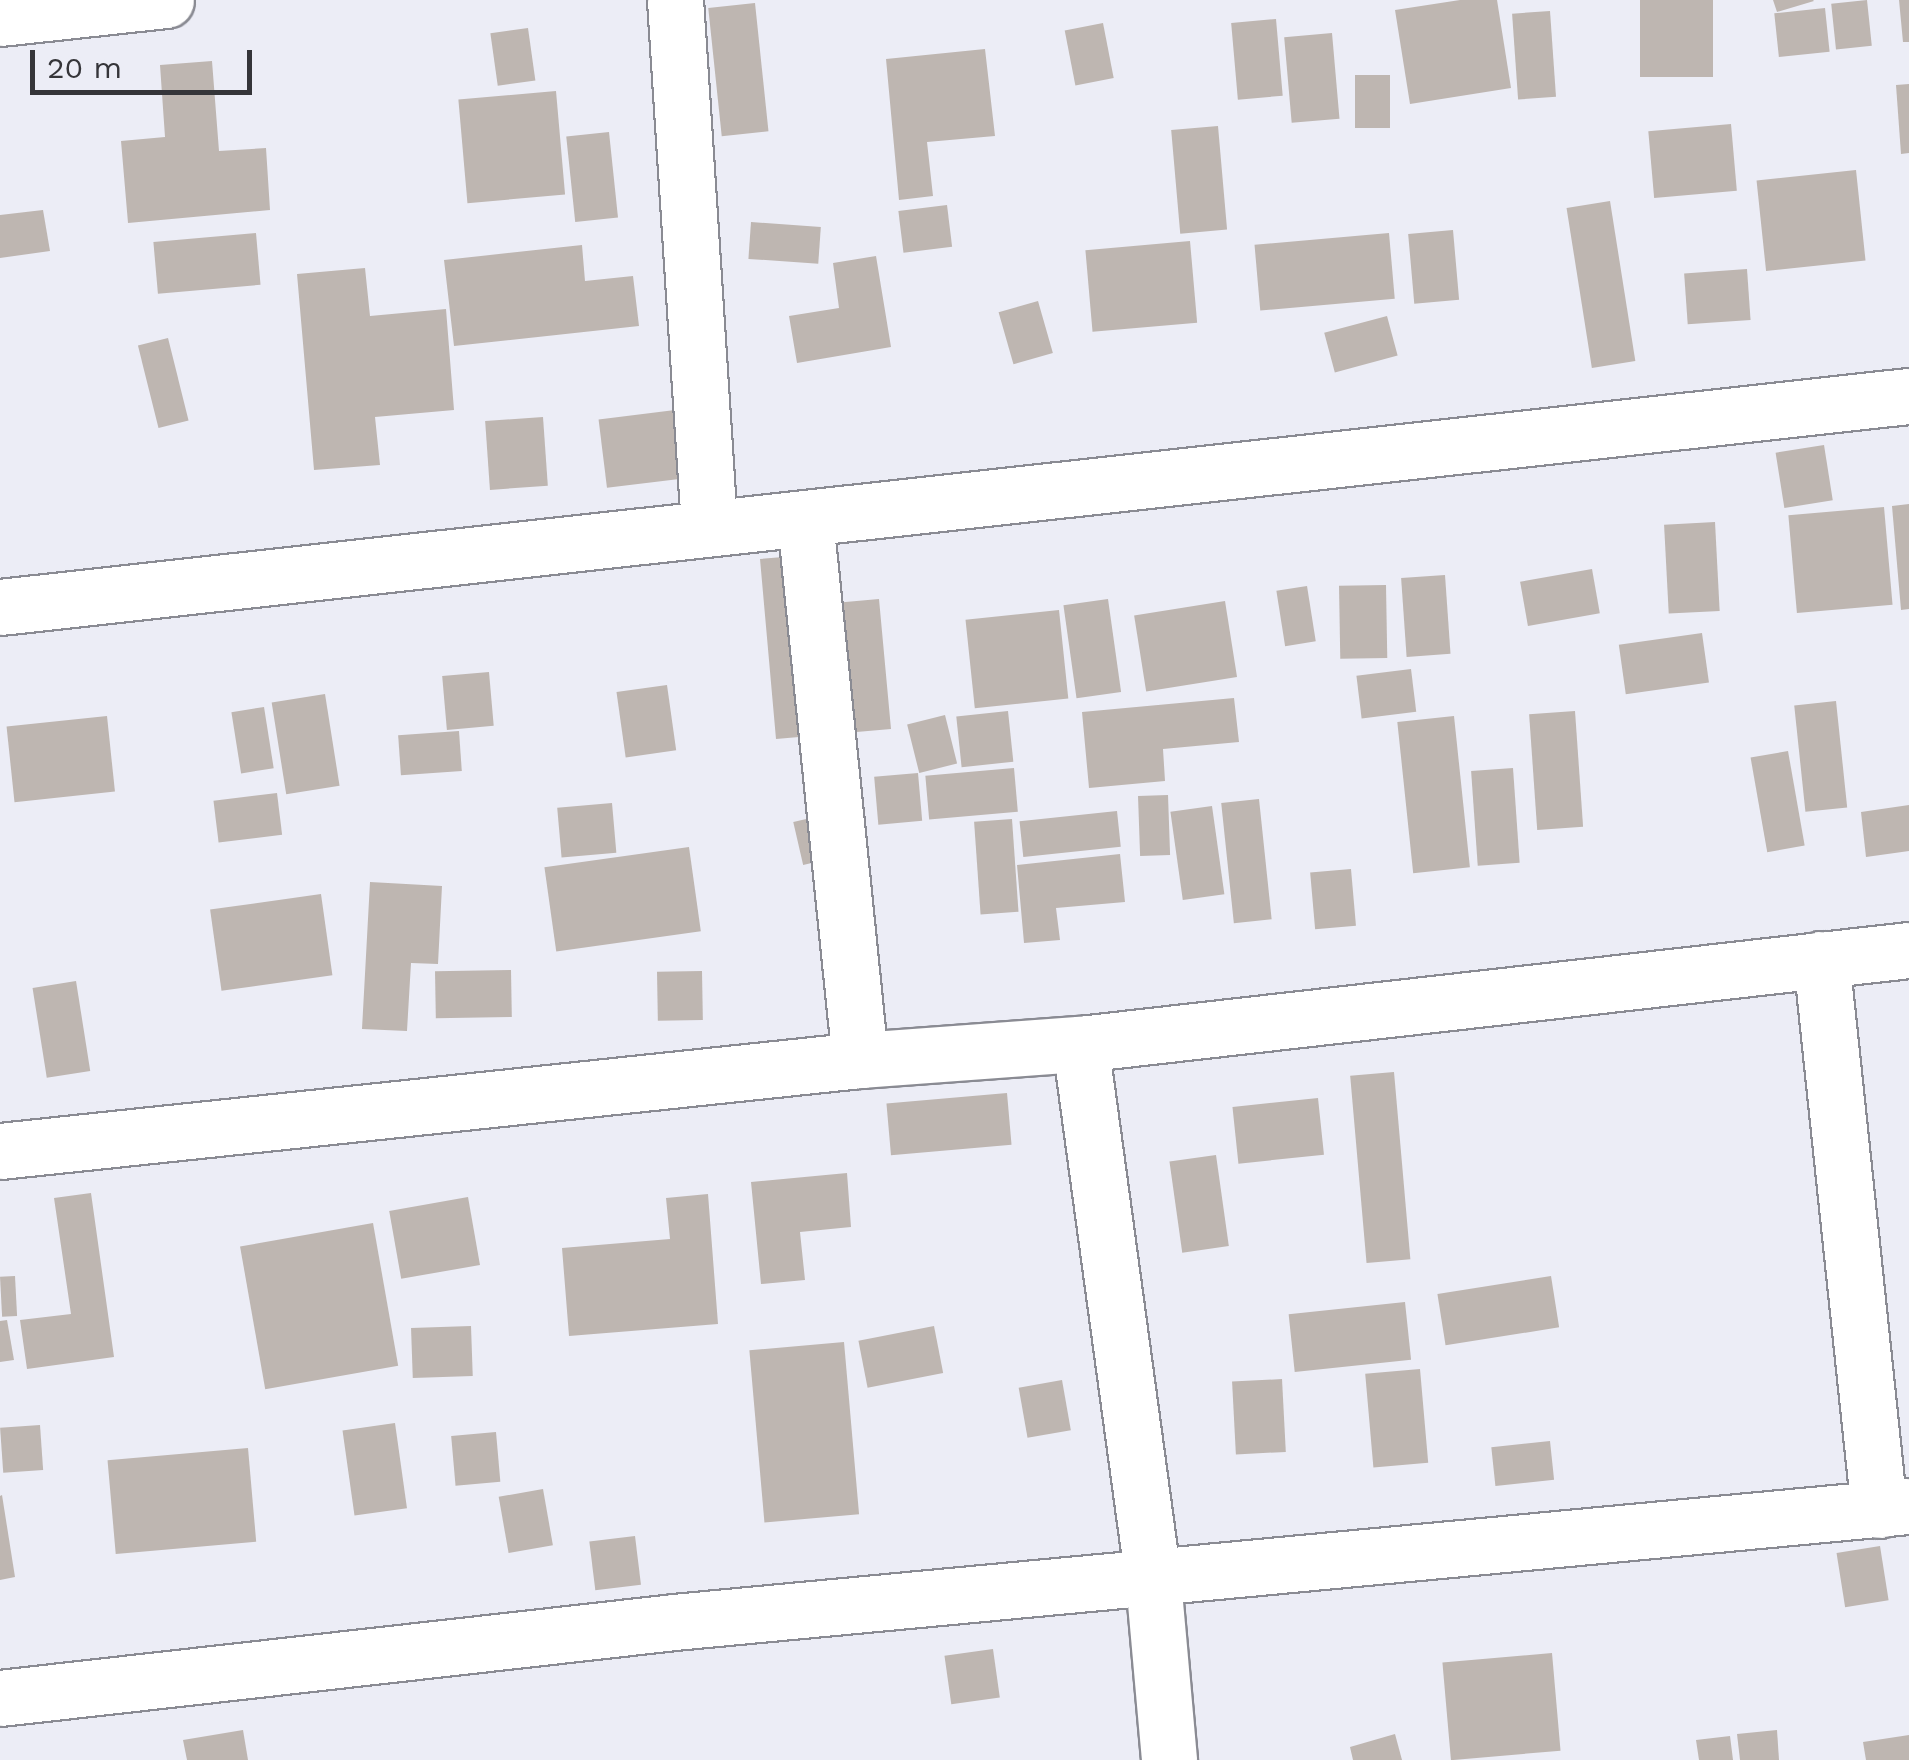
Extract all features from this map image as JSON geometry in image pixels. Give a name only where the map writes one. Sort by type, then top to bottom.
[{"type":"street","points":[[0,18],[166,0]]},
{"type":"street","points":[[675,0],[709,526]]},
{"type":"street","points":[[0,607],[1909,396]]},
{"type":"street","points":[[806,520],[860,1060]]},
{"type":"street","points":[[0,1150],[860,1060],[1080,1044],[1909,950]]},
{"type":"street","points":[[0,1698],[674,1622],[1894,1508],[1821,959]]},
{"type":"street","points":[[1080,1044],[1153,1580],[1169,1760]]},
{"type":"building","points":[[1460,0],[1497,0],[1511,88],[1410,104],[1395,10]]},
{"type":"building","points":[[1640,0],[1713,0],[1713,77],[1640,77]]},
{"type":"building","points":[[1773,0],[1813,0],[1814,1],[1777,12]]},
{"type":"building","points":[[1867,0],[1872,46],[1836,50],[1831,4]]},
{"type":"building","points":[[1899,0],[1909,0],[1909,42],[1903,42]]},
{"type":"building","points":[[755,3],[768,131],[722,136],[708,8]]},
{"type":"building","points":[[1825,8],[1830,52],[1779,57],[1774,13]]},
{"type":"building","points":[[1550,11],[1556,97],[1518,99],[1512,14]]},
{"type":"building","points":[[1276,19],[1283,96],[1238,100],[1231,23]]},
{"type":"building","points":[[1103,23],[1114,78],[1075,85],[1065,30]]},
{"type":"building","points":[[528,28],[535,80],[498,86],[490,33]]},
{"type":"building","points":[[1332,33],[1339,119],[1292,123],[1284,37]]},
{"type":"building","points":[[985,49],[995,136],[927,142],[933,196],[899,200],[886,59]]},
{"type":"building","points":[[212,61],[219,151],[266,148],[270,210],[128,223],[121,141],[165,137],[160,65]]},
{"type":"building","points":[[1355,75],[1390,75],[1390,128],[1355,128]]},
{"type":"building","points":[[1909,84],[1909,153],[1901,154],[1896,85]]},
{"type":"building","points":[[556,91],[565,195],[467,203],[458,100]]},
{"type":"building","points":[[1731,124],[1737,191],[1654,198],[1648,131]]},
{"type":"building","points":[[1218,126],[1227,230],[1180,234],[1171,130]]},
{"type":"building","points":[[609,132],[618,218],[575,222],[566,136]]},
{"type":"building","points":[[1856,170],[1866,261],[1766,271],[1757,180]]},
{"type":"building","points":[[1610,201],[1635,361],[1592,368],[1567,208]]},
{"type":"building","points":[[947,205],[952,247],[903,253],[898,211]]},
{"type":"building","points":[[43,210],[50,251],[0,258],[0,215]]},
{"type":"building","points":[[751,222],[821,227],[818,264],[748,259]]},
{"type":"building","points":[[1453,230],[1459,300],[1414,304],[1408,234]]},
{"type":"building","points":[[256,233],[261,285],[158,294],[153,242]]},
{"type":"building","points":[[1389,233],[1395,299],[1260,311],[1255,245]]},
{"type":"building","points":[[1190,241],[1197,323],[1093,332],[1085,250]]},
{"type":"building","points":[[582,245],[585,281],[633,276],[639,326],[454,346],[444,260]]},
{"type":"building","points":[[876,256],[891,347],[797,363],[789,316],[839,308],[833,263]]},
{"type":"building","points":[[365,268],[370,316],[446,309],[454,410],[375,417],[380,465],[314,470],[297,274]]},
{"type":"building","points":[[1747,269],[1751,320],[1688,324],[1684,273]]},
{"type":"building","points":[[1038,301],[1053,353],[1013,364],[999,312]]},
{"type":"building","points":[[1387,316],[1398,356],[1335,372],[1324,333]]},
{"type":"building","points":[[168,338],[189,420],[158,428],[138,345]]},
{"type":"building","points":[[675,410],[683,478],[607,488],[599,419]]},
{"type":"building","points":[[543,417],[548,486],[490,490],[485,421]]},
{"type":"building","points":[[1824,445],[1833,500],[1784,508],[1776,453]]},
{"type":"building","points":[[1909,504],[1909,609],[1901,610],[1892,506]]},
{"type":"building","points":[[1884,507],[1893,605],[1797,613],[1788,515]]},
{"type":"building","points":[[1715,522],[1720,611],[1669,614],[1664,525]]},
{"type":"building","points":[[807,555],[812,605],[879,599],[891,729],[776,739],[760,559]]},
{"type":"building","points":[[1592,569],[1600,613],[1528,626],[1520,582]]},
{"type":"building","points":[[1445,575],[1451,654],[1407,657],[1401,578]]},
{"type":"building","points":[[1386,585],[1387,658],[1340,659],[1339,586]]},
{"type":"building","points":[[1307,586],[1316,641],[1285,646],[1276,591]]},
{"type":"building","points":[[1108,599],[1121,692],[1077,698],[1063,605]]},
{"type":"building","points":[[1225,601],[1237,677],[1146,691],[1134,615]]},
{"type":"building","points":[[1059,610],[1068,699],[975,708],[966,620]]},
{"type":"building","points":[[1702,633],[1709,683],[1626,694],[1619,645]]},
{"type":"building","points":[[1411,669],[1416,712],[1362,718],[1356,676]]},
{"type":"building","points":[[489,672],[494,726],[447,730],[442,676]]},
{"type":"building","points":[[667,685],[676,750],[626,757],[616,692]]},
{"type":"building","points":[[325,694],[340,786],[286,794],[272,702]]},
{"type":"building","points":[[1234,698],[1239,742],[1163,749],[1165,781],[1089,788],[1082,712]]},
{"type":"building","points":[[1836,701],[1847,807],[1805,812],[1794,705]]},
{"type":"building","points":[[264,707],[274,768],[241,773],[231,712]]},
{"type":"building","points":[[1008,711],[1013,762],[962,767],[956,716]]},
{"type":"building","points":[[1575,711],[1583,827],[1537,830],[1529,714]]},
{"type":"building","points":[[945,715],[957,764],[919,773],[907,724]]},
{"type":"building","points":[[107,716],[115,792],[14,802],[7,727]]},
{"type":"building","points":[[1454,716],[1470,867],[1413,873],[1397,722]]},
{"type":"building","points":[[459,731],[462,771],[401,775],[398,735]]},
{"type":"building","points":[[1788,751],[1805,846],[1767,852],[1751,758]]},
{"type":"building","points":[[1014,768],[1018,812],[929,820],[925,776]]},
{"type":"building","points":[[1513,768],[1520,863],[1478,866],[1471,771]]},
{"type":"building","points":[[918,773],[922,821],[878,825],[874,777]]},
{"type":"building","points":[[277,793],[282,835],[219,842],[213,801]]},
{"type":"building","points":[[1168,795],[1170,855],[1140,856],[1138,796]]},
{"type":"building","points":[[1259,799],[1272,919],[1234,923],[1221,803]]},
{"type":"building","points":[[612,803],[616,853],[562,858],[557,808]]},
{"type":"building","points":[[1909,805],[1909,851],[1866,857],[1861,812]]},
{"type":"building","points":[[1212,806],[1224,894],[1183,900],[1170,812]]},
{"type":"building","points":[[841,811],[851,854],[803,865],[793,822]]},
{"type":"building","points":[[1117,811],[1121,847],[1023,857],[1020,821]]},
{"type":"building","points":[[1012,819],[1018,912],[981,914],[974,822]]},
{"type":"building","points":[[689,847],[701,931],[556,951],[544,867]]},
{"type":"building","points":[[1120,854],[1125,902],[1056,908],[1060,940],[1024,943],[1017,865]]},
{"type":"building","points":[[1351,869],[1356,926],[1315,929],[1310,873]]},
{"type":"building","points":[[370,882],[442,886],[438,964],[411,963],[407,1031],[362,1029]]},
{"type":"building","points":[[321,894],[332,975],[222,991],[210,910]]},
{"type":"building","points":[[511,970],[512,1017],[436,1018],[435,971]]},
{"type":"building","points":[[702,971],[703,1020],[658,1021],[657,972]]},
{"type":"building","points":[[76,981],[90,1071],[47,1078],[33,988]]},
{"type":"building","points":[[1394,1072],[1410,1259],[1367,1263],[1350,1076]]},
{"type":"building","points":[[1007,1093],[1012,1145],[891,1155],[886,1104]]},
{"type":"building","points":[[1318,1098],[1324,1155],[1238,1164],[1232,1107]]},
{"type":"building","points":[[1216,1155],[1229,1246],[1182,1253],[1169,1162]]},
{"type":"building","points":[[847,1173],[851,1227],[800,1232],[805,1280],[761,1284],[751,1182]]},
{"type":"building","points":[[91,1193],[114,1357],[27,1369],[20,1320],[71,1314],[54,1198]]},
{"type":"building","points":[[708,1194],[718,1324],[569,1336],[562,1248],[670,1239],[666,1198]]},
{"type":"building","points":[[468,1197],[480,1265],[401,1279],[389,1211]]},
{"type":"building","points":[[373,1223],[398,1366],[265,1389],[240,1246]]},
{"type":"building","points":[[15,1276],[17,1316],[2,1317],[0,1277]]},
{"type":"building","points":[[1551,1276],[1559,1327],[1446,1345],[1437,1294]]},
{"type":"building","points":[[1405,1302],[1411,1360],[1295,1372],[1289,1314]]},
{"type":"building","points":[[7,1320],[14,1360],[0,1362],[0,1321]]},
{"type":"building","points":[[471,1326],[473,1376],[413,1378],[411,1328]]},
{"type":"building","points":[[934,1326],[943,1373],[868,1388],[858,1341]]},
{"type":"building","points":[[844,1342],[859,1514],[764,1523],[749,1350]]},
{"type":"building","points":[[1420,1369],[1428,1463],[1373,1467],[1365,1374]]},
{"type":"building","points":[[1282,1379],[1286,1452],[1236,1455],[1232,1382]]},
{"type":"building","points":[[1062,1380],[1071,1430],[1028,1438],[1019,1388]]},
{"type":"building","points":[[395,1423],[407,1508],[354,1516],[343,1430]]},
{"type":"building","points":[[40,1425],[43,1470],[3,1473],[0,1428]]},
{"type":"building","points":[[496,1432],[500,1482],[456,1486],[451,1436]]},
{"type":"building","points":[[1550,1441],[1554,1480],[1495,1486],[1491,1447]]},
{"type":"building","points":[[248,1448],[256,1542],[116,1554],[108,1460]]},
{"type":"building","points":[[543,1489],[553,1545],[509,1553],[499,1497]]},
{"type":"building","points":[[0,1496],[15,1577],[0,1580]]},
{"type":"building","points":[[635,1536],[641,1585],[595,1590],[589,1542]]},
{"type":"building","points":[[1880,1546],[1889,1600],[1845,1607],[1837,1553]]},
{"type":"building","points":[[993,1649],[1000,1698],[951,1704],[944,1656]]},
{"type":"building","points":[[1552,1653],[1561,1751],[1451,1760],[1442,1663]]},
{"type":"building","points":[[243,1730],[248,1760],[187,1760],[183,1740]]},
{"type":"building","points":[[1777,1730],[1779,1760],[1740,1760],[1737,1734]]},
{"type":"building","points":[[1395,1734],[1402,1760],[1353,1760],[1350,1747]]},
{"type":"building","points":[[1909,1735],[1909,1760],[1866,1760],[1863,1742]]},
{"type":"building","points":[[1730,1736],[1733,1760],[1699,1760],[1696,1740]]}]
